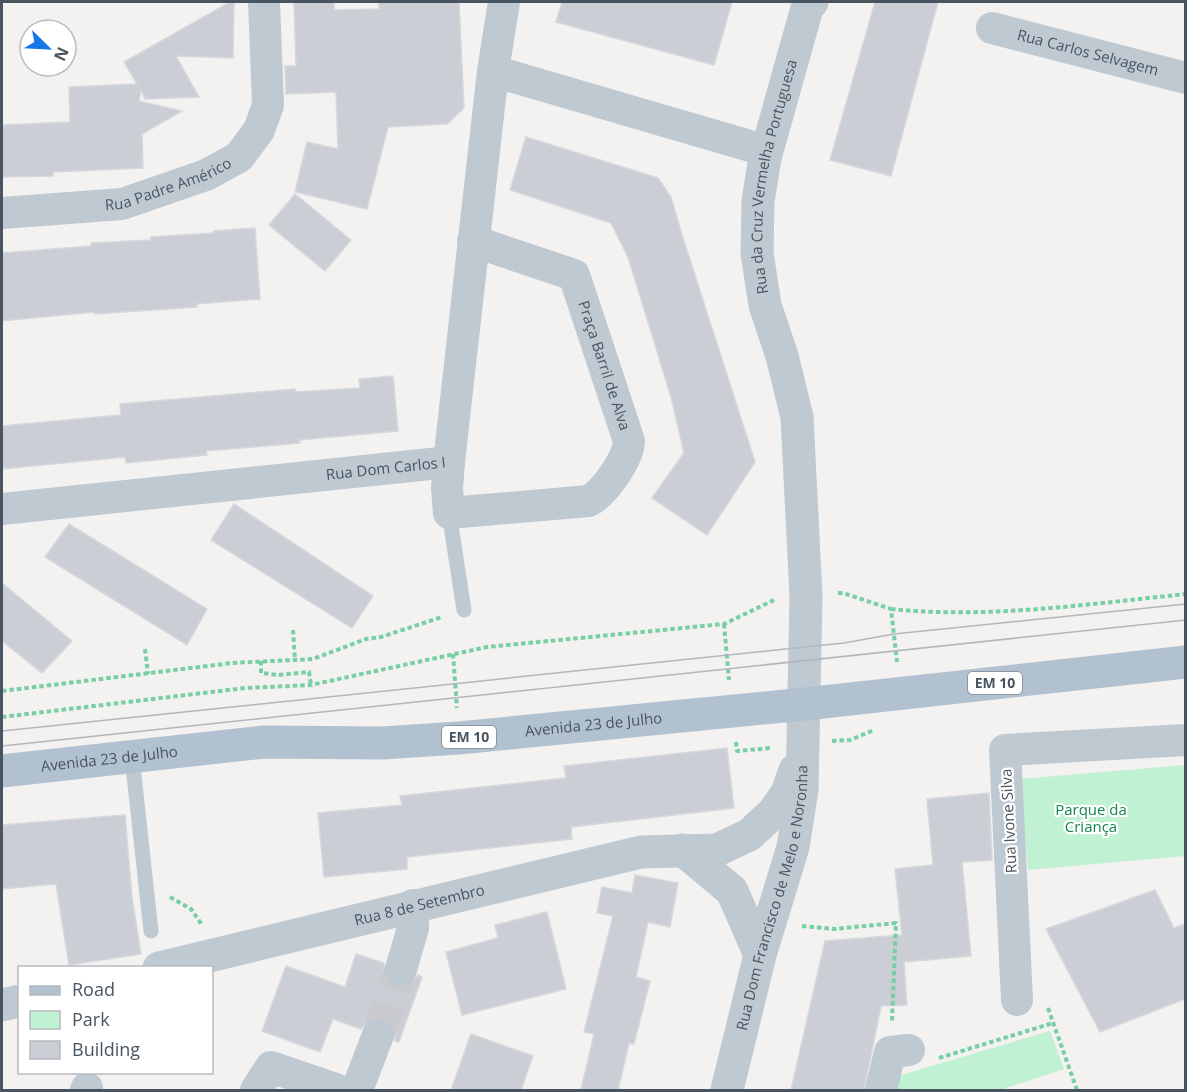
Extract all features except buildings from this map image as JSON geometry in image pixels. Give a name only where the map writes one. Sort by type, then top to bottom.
[{"type":"main road","name":"Avenida 23 de Julho","points":[[2,771],[264,742],[382,743],[459,738],[805,704],[1185,662]]},
{"type":"street","name":"Rua Padre Américo","points":[[2,213],[122,204],[206,175],[239,157],[259,130],[268,105],[264,2]]},
{"type":"street","name":"Rua Dom Carlos I","points":[[2,509],[449,462],[493,71],[504,2]]},
{"type":"street","name":"Rua da Cruz Vermelha Portuguesa","points":[[805,704],[806,596],[797,417],[785,367],[765,305],[757,253],[758,201],[767,151],[809,4]]},
{"type":"street","name":"Rua Carlos Selvagem","points":[[992,28],[1185,78]]},
{"type":"street","points":[[493,71],[767,151]]},
{"type":"street","name":"Praça Barril de Alva","points":[[449,513],[589,501],[602,492],[626,456],[629,446],[574,275],[473,241]]},
{"type":"street","points":[[449,462],[447,488],[449,513]]},
{"type":"street","name":"Rua Dom Francisco de Melo e Noronha","points":[[727,1090],[760,955],[793,848],[802,790],[805,704]]},
{"type":"street","name":"Rua Ivone Silva","points":[[1032,1002],[1005,750],[1185,740]]},
{"type":"street","name":"Rua 8 de Setembro","points":[[167,966],[641,852],[717,849],[749,835],[773,813],[787,793],[804,744]]},
{"type":"street","points":[[683,850],[732,891],[760,955]]},
{"type":"street","points":[[401,969],[414,928],[413,905]]},
{"type":"street","points":[[2,1005],[18,1001]]},
{"type":"street","points":[[357,1090],[378,1035]]},
{"type":"street","points":[[881,1090],[910,1054]]},
{"type":"street","points":[[256,1090],[271,1067],[338,1090]]},
{"type":"lane","points":[[449,513],[464,610]]},
{"type":"lane","points":[[132,757],[151,932]]},
{"type":"path","points":[[891,609],[934,613],[1027,609],[1185,594]]},
{"type":"path","points":[[2,717],[245,688],[311,684],[487,646],[724,624],[776,599]]},
{"type":"path","points":[[2,691],[232,663],[313,659],[366,639],[381,637],[464,610]]},
{"type":"path","points":[[293,630],[295,660]]},
{"type":"path","points":[[145,649],[148,674]]},
{"type":"path","points":[[453,654],[454,670]]},
{"type":"path","points":[[261,662],[261,673],[279,675],[309,672],[311,684]]},
{"type":"path","points":[[801,926],[834,929],[897,923],[910,1054],[1053,1023]]},
{"type":"path","points":[[1032,1002],[1053,1023],[1077,1090]]},
{"type":"green space","name":"Parque da Criança","points":[[1185,765],[1185,856],[1028,870],[1020,779]]},
{"type":"green space","points":[[1050,1031],[1064,1069],[1000,1090],[895,1090],[898,1076]]},
{"type":"tunnel","points":[[378,1035],[401,969]]},
{"type":"tram line","points":[[2,731],[844,643],[894,634],[1186,604]]},
{"type":"tram line","points":[[2,746],[1186,620]]}]
